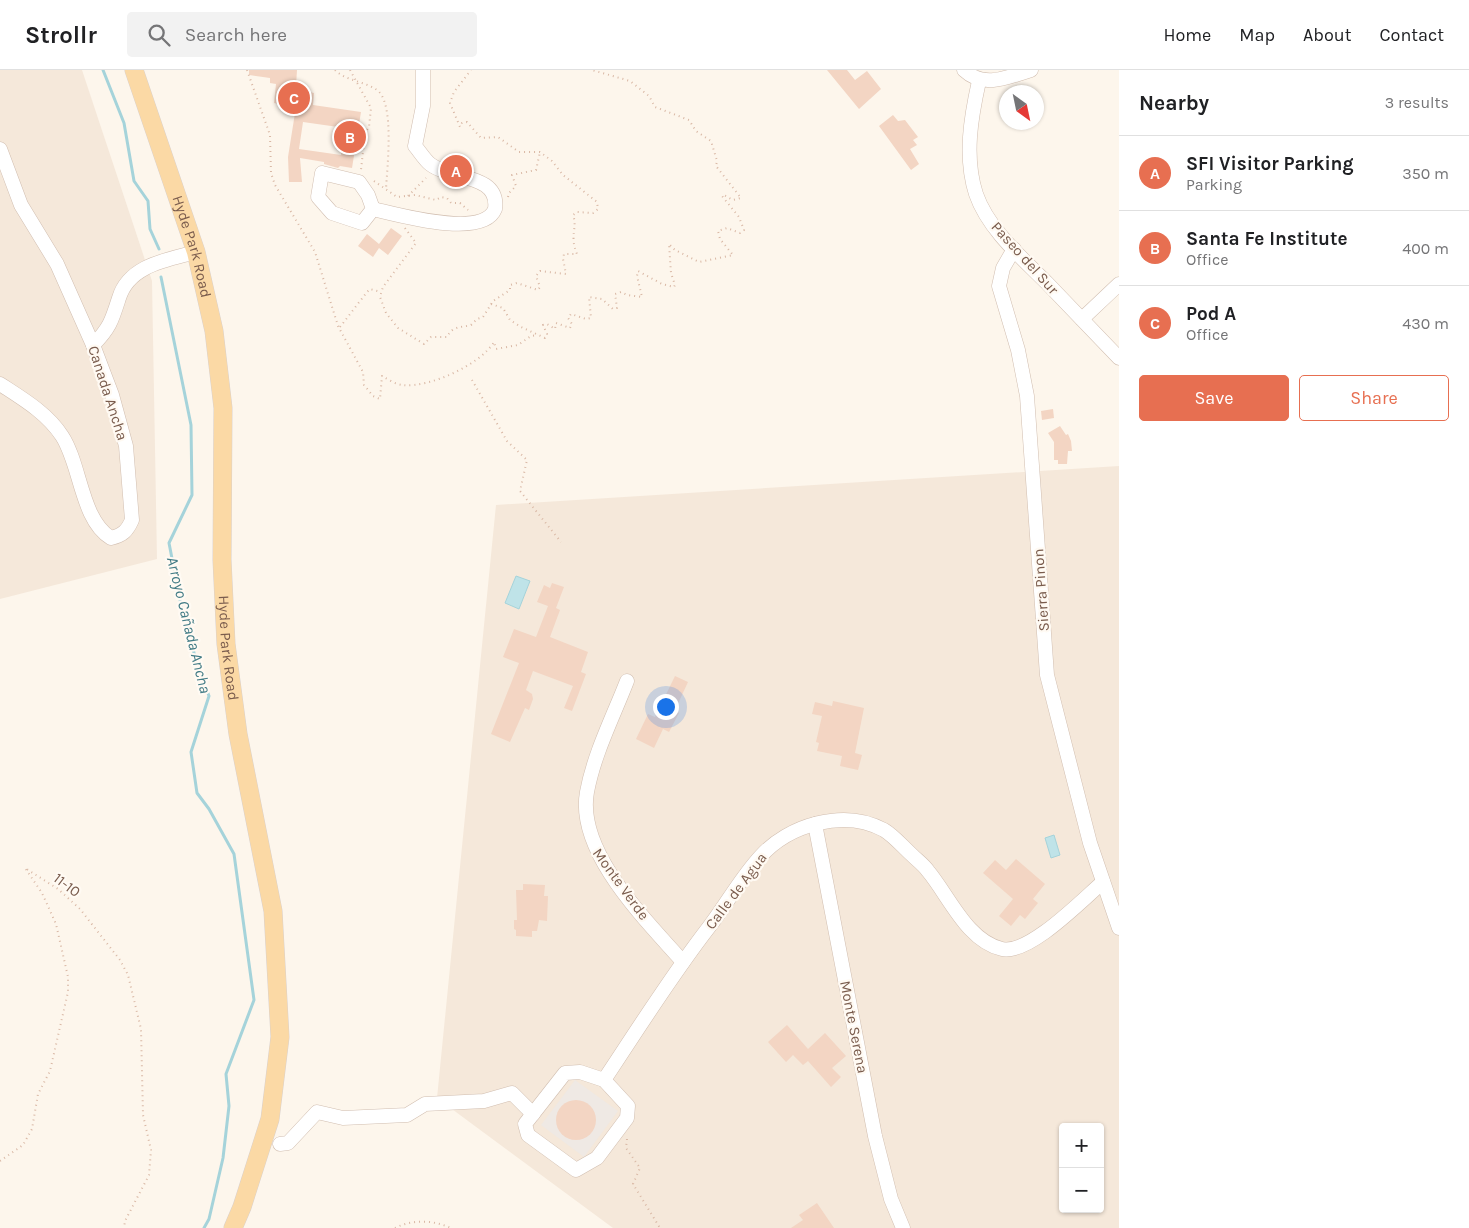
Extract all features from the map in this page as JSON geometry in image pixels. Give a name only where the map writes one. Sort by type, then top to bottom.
[{"type":"main road","name":"Hyde Park Road","points":[[134,70],[196,252],[212,317],[221,382],[224,449],[222,560],[226,644],[238,734],[272,911],[280,1037],[270,1119],[242,1207],[232,1228]]},
{"type":"street","points":[[373,210],[464,224],[485,221],[495,209],[495,196],[486,185],[431,165],[416,146],[423,106],[423,70]]},
{"type":"street","points":[[964,70],[979,80],[992,81],[1031,70]]},
{"type":"street","name":"Paseo del Sur","points":[[979,80],[970,143],[973,184],[982,208],[1014,249],[1119,358]]},
{"type":"street","name":"Canada Ancha","points":[[0,149],[21,205],[57,264],[93,345],[112,395],[126,446],[132,520],[128,530],[122,536],[112,538],[101,532],[92,516],[63,437],[48,416],[0,384]]},
{"type":"street","name":"Sierra Pinon","points":[[1014,249],[1003,268],[999,286],[1018,350],[1027,396],[1047,675],[1090,843],[1119,928]]},
{"type":"street","points":[[93,345],[107,331],[115,314],[119,296],[128,281],[144,267],[196,252]]},
{"type":"street","points":[[1082,319],[1119,284]]},
{"type":"street","name":"Monte Verde","points":[[627,681],[591,776],[586,800],[587,826],[593,846],[613,878],[683,962]]},
{"type":"street","name":"Calle de Agua","points":[[604,1080],[683,962],[745,875],[766,850],[789,834],[815,824],[835,821],[852,821],[885,830],[928,870],[969,927],[984,941],[1003,950],[1025,945],[1042,936],[1103,882]]},
{"type":"street","name":"Monte Serena","points":[[815,824],[875,1136],[891,1199],[903,1228]]},
{"type":"street","points":[[565,1072],[580,1072],[604,1080],[628,1106],[627,1118],[597,1158],[576,1170],[528,1135],[525,1124],[565,1072]]},
{"type":"street","points":[[280,1144],[288,1143],[317,1112],[343,1118],[407,1115],[425,1104],[484,1101],[512,1093],[533,1114]]},
{"type":"path","points":[[247,70],[270,135],[271,173],[275,185],[315,252],[339,328],[363,372],[364,385],[373,396],[380,399],[382,376],[401,385],[421,384],[468,366],[490,349],[494,342],[496,349],[518,345],[531,336],[540,335]]},
{"type":"path","points":[[335,70],[355,80],[367,83],[380,92],[384,101],[388,120],[386,190]]},
{"type":"path","points":[[350,70],[368,100],[372,114],[370,127],[365,133],[361,170],[397,197],[424,196],[436,200],[441,197],[447,198],[451,203],[460,203],[472,213]]},
{"type":"path","points":[[405,230],[416,243],[383,287],[380,297],[391,320],[398,328],[424,344],[431,337],[448,337],[450,331],[458,326],[471,326],[477,319],[483,317],[497,298],[508,293],[510,285],[514,283],[538,290],[540,287],[536,276],[540,271],[566,274],[564,254],[577,254],[572,235],[576,222],[573,214],[577,212],[593,213],[598,209],[597,202],[563,175],[552,161],[540,152],[519,152],[498,137],[481,138],[467,122],[462,123],[460,126],[450,103],[454,92],[470,70]]},
{"type":"path","points":[[491,304],[503,308],[510,320],[521,327],[547,337],[542,327],[547,324],[555,329],[556,323],[570,328],[572,324],[568,318],[570,314],[586,319],[591,318],[589,296],[602,299],[613,308],[617,308],[615,294],[621,292],[641,297],[637,276],[638,271],[662,284],[674,287],[668,244],[675,250],[699,262],[711,261],[733,255],[720,239],[718,231],[727,228],[740,233],[744,230],[739,217],[722,196],[724,195],[733,200],[741,198],[716,166],[717,161],[711,141],[696,131],[689,120],[655,107],[649,96],[630,81],[592,70]]},
{"type":"path","points":[[507,200],[509,193],[516,186],[512,175],[536,170],[540,152]]},
{"type":"path","points":[[408,197],[426,178]]},
{"type":"path","points":[[339,328],[367,292],[374,290],[381,292]]},
{"type":"path","points":[[472,380],[507,441],[528,460],[520,491],[561,542]]},
{"type":"path","name":"11-10","points":[[0,1161],[23,1145],[32,1129],[38,1094],[50,1071],[68,992],[68,977],[56,924],[42,893],[25,868],[58,889],[80,909],[120,960],[128,975],[141,1029],[143,1115],[151,1150],[149,1175],[125,1221],[124,1228]]},
{"type":"path","points":[[627,1118],[626,1148],[640,1168],[633,1184],[660,1228]]},
{"type":"path","points":[[394,1228],[422,1221],[437,1222],[451,1228]]},
{"type":"shaded area","points":[[0,70],[82,70],[152,281],[157,559],[0,599]]},
{"type":"shaded area","points":[[1119,466],[1119,1228],[613,1228],[437,1098],[496,505]]},
{"type":"shaded area","points":[[575,1080],[618,1111],[584,1157],[541,1125]]},
{"type":"water","points":[[516,576],[530,581],[519,609],[505,603]]},
{"type":"water","points":[[1054,835],[1060,855],[1051,858],[1045,838]]},
{"type":"building","points":[[249,70],[297,70],[296,87],[309,88],[309,92],[314,93],[313,105],[361,112],[352,168],[340,166],[338,168],[324,164],[324,162],[300,158],[302,182],[289,182],[288,157],[295,113],[290,112],[290,106],[274,103],[276,84],[270,83],[270,78],[249,75]],"holes":[[[303,122],[345,128],[341,155],[299,149]]]},
{"type":"building","points":[[827,70],[847,70],[855,80],[867,71],[881,89],[859,109]]},
{"type":"building","points":[[893,115],[898,121],[905,120],[918,137],[913,140],[917,145],[910,149],[919,164],[911,170],[879,126]]},
{"type":"building","points":[[391,228],[402,236],[388,255],[379,248],[373,257],[358,246],[367,234],[379,244]]},
{"type":"building","points":[[1053,409],[1054,418],[1042,420],[1041,411]]},
{"type":"building","points":[[1060,426],[1066,435],[1068,434],[1071,441],[1072,451],[1068,451],[1067,464],[1058,464],[1058,460],[1054,460],[1054,442],[1048,433]]},
{"type":"building","points":[[552,583],[564,587],[556,608],[560,610],[550,637],[588,652],[581,672],[586,674],[572,711],[564,708],[573,686],[533,671],[526,690],[532,694],[533,699],[529,710],[525,708],[510,742],[491,734],[519,663],[503,657],[514,629],[536,637],[548,606],[537,602],[544,585],[550,588]]},
{"type":"building","points":[[675,676],[688,682],[675,710],[679,713],[669,732],[663,729],[654,748],[636,739],[648,714],[655,717]]},
{"type":"building","points":[[833,701],[864,708],[855,753],[862,755],[858,770],[840,766],[842,756],[817,751],[819,743],[816,742],[822,716],[812,714],[815,702],[832,706]]},
{"type":"building","points":[[1016,859],[1045,884],[1033,899],[1038,903],[1025,919],[1020,915],[1011,926],[999,916],[1013,899],[983,873],[995,860],[1006,870]]},
{"type":"building","points":[[523,884],[545,885],[544,896],[548,896],[547,921],[539,920],[537,931],[532,931],[532,937],[516,936],[516,930],[514,929],[514,920],[517,920],[516,890],[523,890]]},
{"type":"building","points":[[787,1025],[808,1049],[825,1033],[846,1056],[832,1068],[841,1077],[831,1087],[808,1061],[803,1065],[793,1055],[786,1062],[768,1042]]},
{"type":"building","points":[[572,1100],[580,1100],[587,1103],[593,1109],[596,1120],[593,1131],[587,1137],[580,1140],[572,1140],[565,1137],[559,1131],[556,1124],[556,1116],[559,1109],[565,1103]]},
{"type":"building","points":[[817,1203],[834,1228],[791,1228],[803,1220],[799,1215]]},
{"type":"waterway","name":"Arroyo Cañada Ancha","points":[[103,70],[124,123],[134,181],[148,201],[150,229],[159,249]]},
{"type":"waterway","name":"Arroyo Cañada Ancha","points":[[161,277],[191,425],[192,495],[169,543],[181,605],[197,664],[209,696],[191,752],[197,793],[209,809],[234,854],[254,1000],[226,1074],[229,1106],[223,1158],[209,1219],[204,1228]]},
{"type":"place","name":"Pod A","points":[[294,98]]},
{"type":"place","name":"Santa Fe Institute","points":[[350,137]]},
{"type":"place","name":"SFI Visitor Parking","points":[[456,171]]}]
